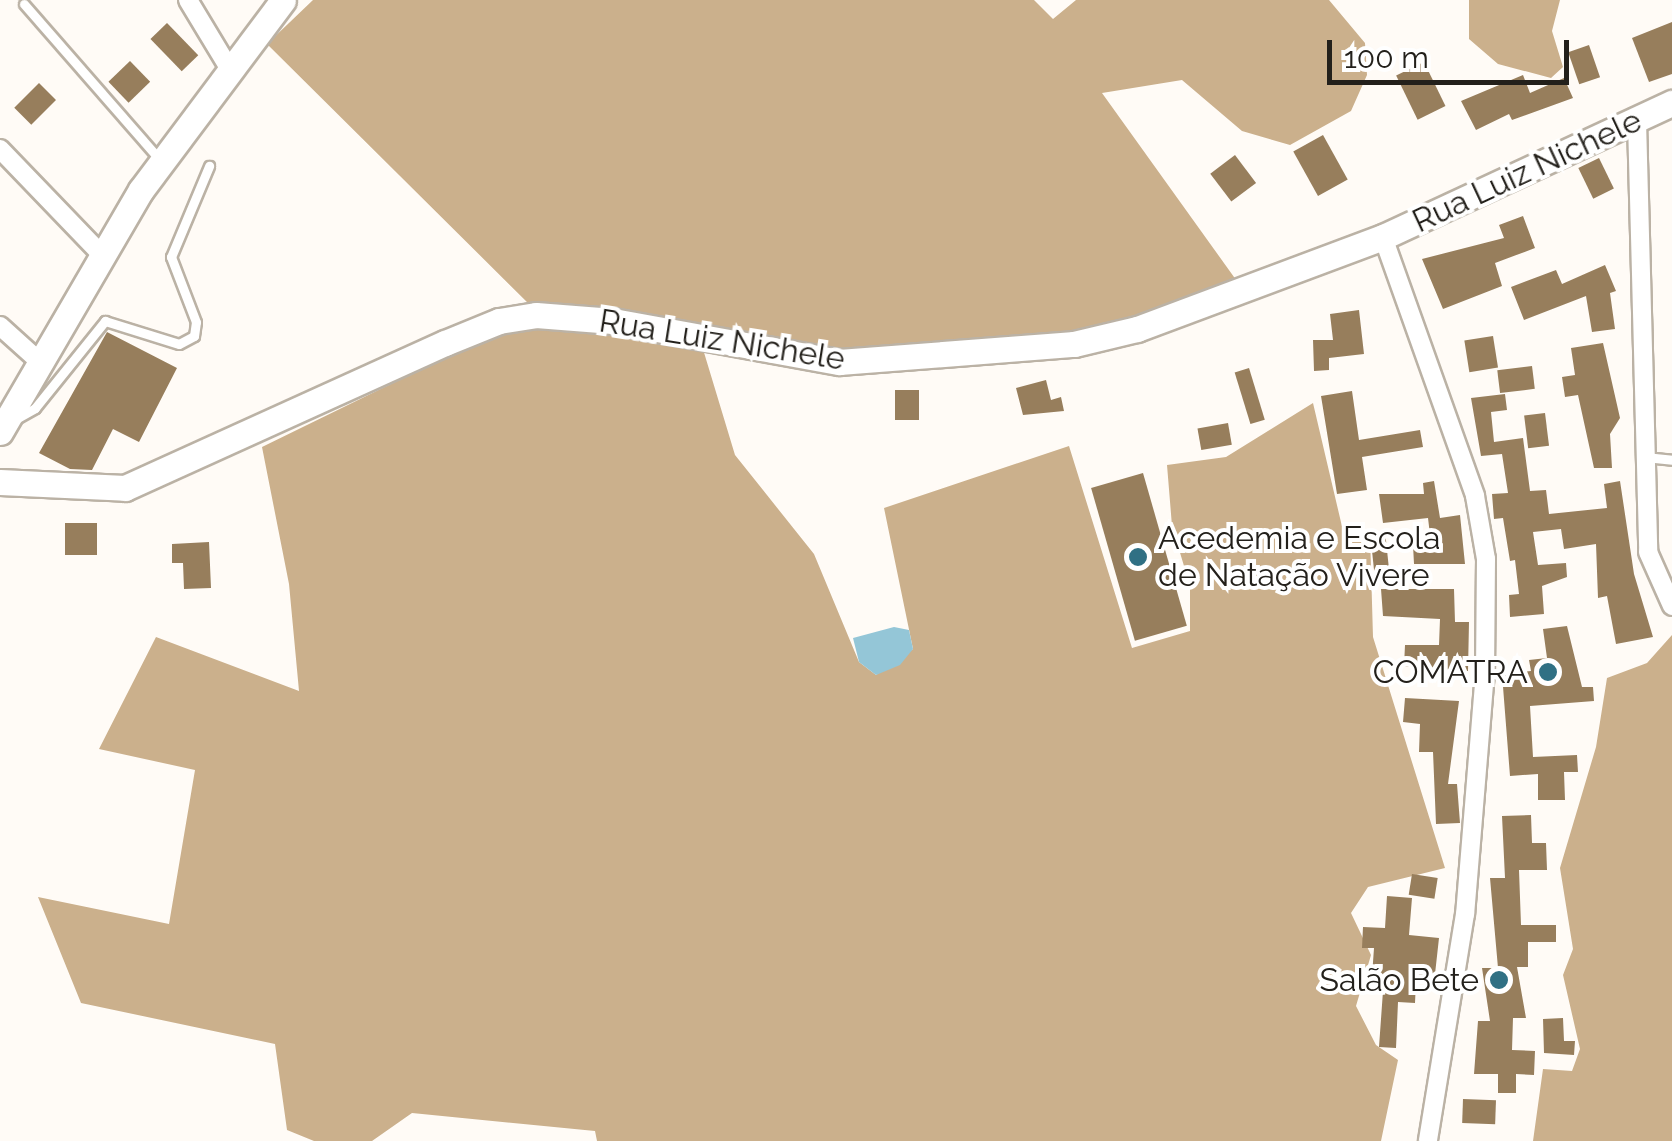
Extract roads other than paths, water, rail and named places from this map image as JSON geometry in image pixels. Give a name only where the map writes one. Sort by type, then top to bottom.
[{"type":"street","points":[[188,0],[228,68]]},
{"type":"street","points":[[2,425],[101,254],[161,161],[228,68],[284,0]]},
{"type":"street","name":"Rua Luiz Nichele","points":[[0,482],[125,488],[499,321],[536,315],[612,322],[840,362],[983,353],[1137,330],[1383,238],[1672,104]]},
{"type":"street","points":[[1637,121],[1642,456],[1648,552],[1672,606]]},
{"type":"street","points":[[0,150],[101,254]]},
{"type":"street","points":[[1383,238],[1474,496],[1486,559],[1486,672],[1465,914],[1428,1141]]},
{"type":"street","points":[[0,326],[40,362]]},
{"type":"lane","points":[[24,4],[161,161]]},
{"type":"lane","points":[[2,425],[35,408],[104,321],[179,344],[194,336],[196,322],[170,258],[209,166]]},
{"type":"lane","points":[[1642,456],[1672,460]]},
{"type":"water","points":[[894,627],[909,630],[913,649],[900,665],[876,675],[859,662],[853,638]]},
{"type":"place","name":"Acedemia e Escola de Natação Vivere","points":[[1138,557]]},
{"type":"place","name":"COMATRA","points":[[1548,672]]},
{"type":"place","name":"Salão Bete","points":[[1499,980]]}]
